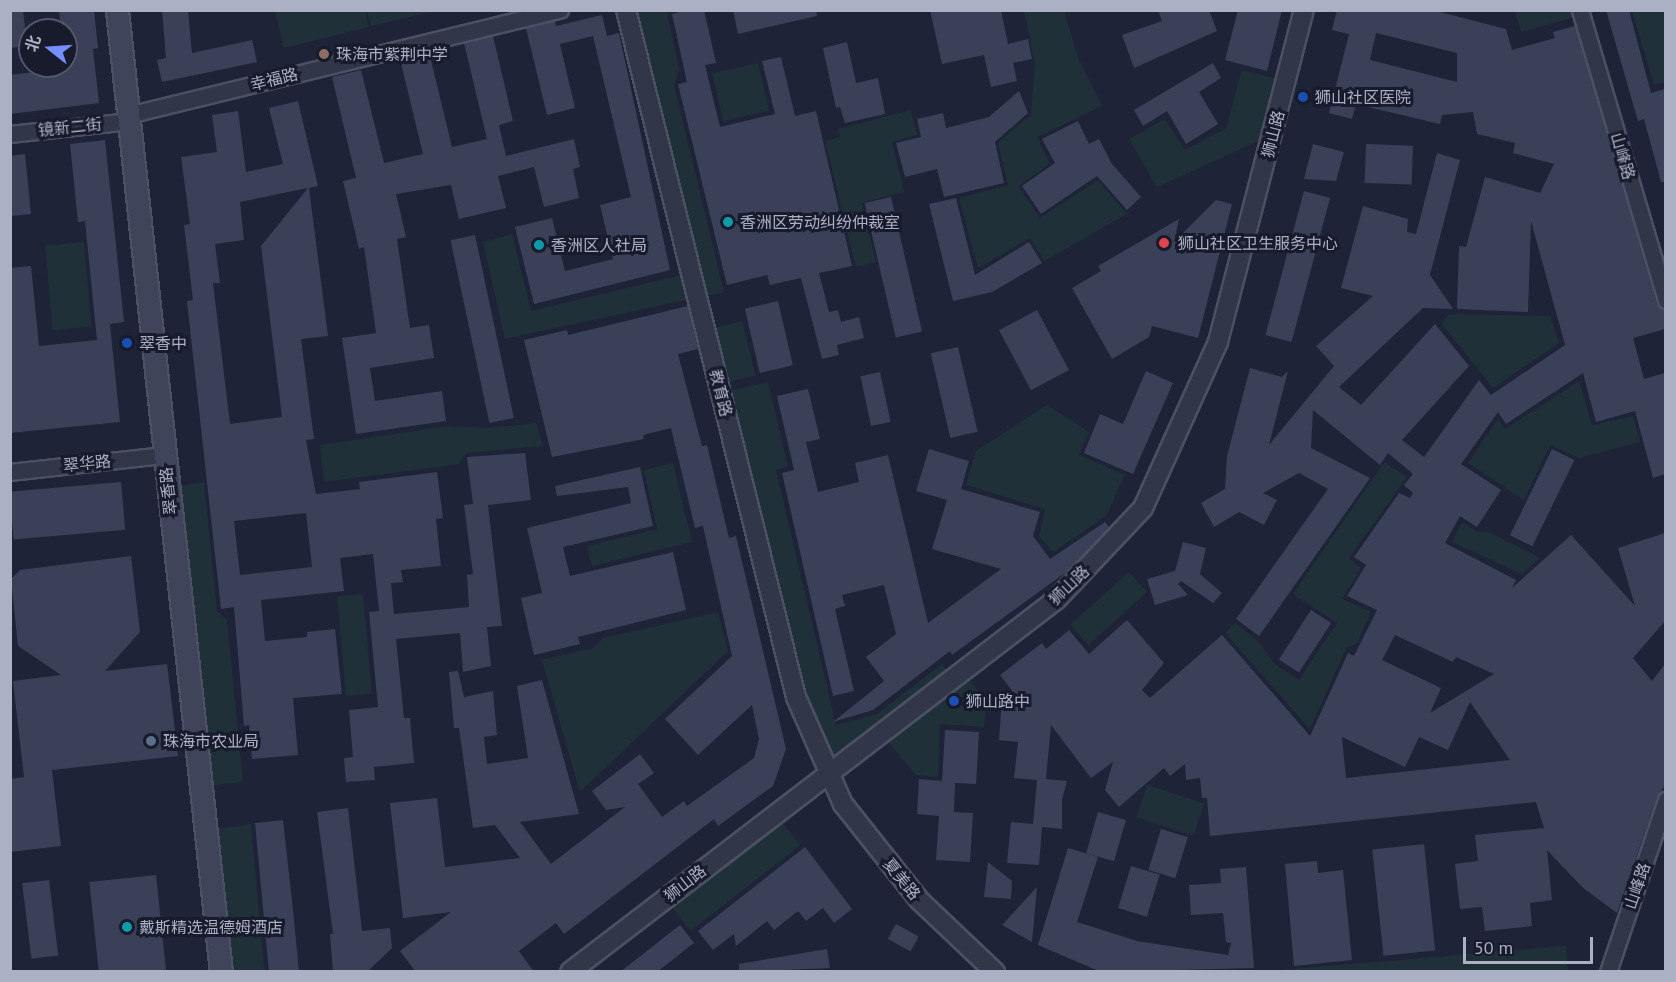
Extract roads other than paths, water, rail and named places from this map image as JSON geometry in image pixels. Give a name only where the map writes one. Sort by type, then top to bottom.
[{"type":"main road","name":"翠香路","points":[[117,10],[221,972]]},
{"type":"street","name":"幸福路","points":[[129,118],[560,10]]},
{"type":"street","name":"教育路","points":[[626,10],[796,697],[827,772]]},
{"type":"street","name":"狮山路","points":[[570,972],[827,772],[1057,599],[1143,508],[1218,342],[1304,10]]},
{"type":"street","name":"山峰路","points":[[1580,10],[1665,301]]},
{"type":"street","name":"镜新二街","points":[[10,134],[129,118]]},
{"type":"street","name":"翠华路","points":[[10,472],[164,455]]},
{"type":"street","name":"夏美路","points":[[827,772],[843,804],[919,900],[994,972]]},
{"type":"street","name":"山峰路","points":[[1608,972],[1665,800]]},
{"type":"place","name":"珠海市紫荆中学","points":[[324,54]]},
{"type":"place","name":"狮山社区医院","points":[[1303,97]]},
{"type":"place","name":"香洲区劳动纠纷仲裁室","points":[[728,222]]},
{"type":"place","name":"狮山社区卫生服务中心","points":[[1164,243]]},
{"type":"place","name":"香洲区人社局","points":[[539,245]]},
{"type":"place","name":"翠香中","points":[[127,343]]},
{"type":"place","name":"狮山路中","points":[[954,701]]},
{"type":"place","name":"珠海市农业局","points":[[151,741]]},
{"type":"place","name":"戴斯精选温德姆酒店","points":[[127,927]]}]
